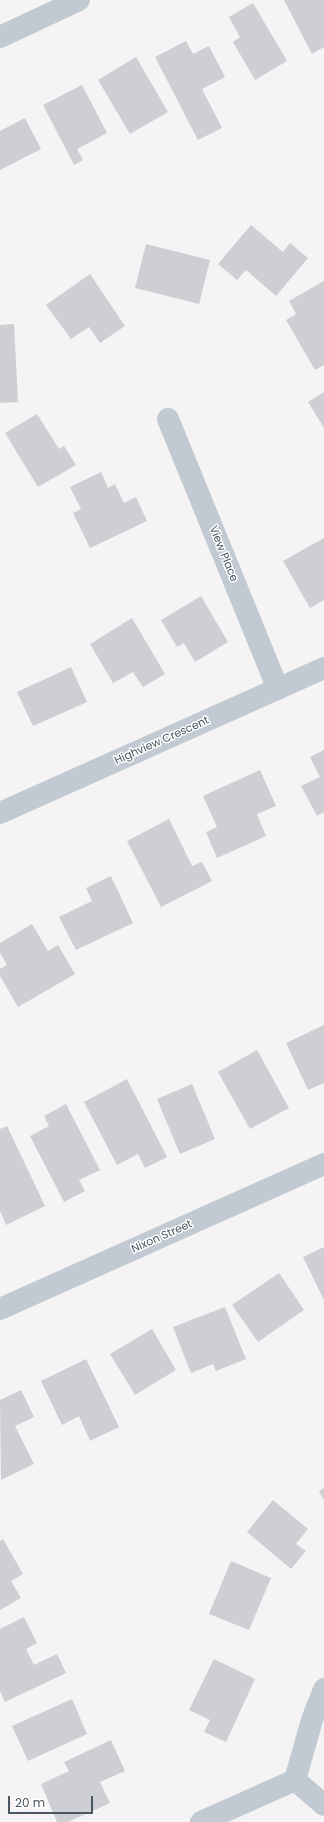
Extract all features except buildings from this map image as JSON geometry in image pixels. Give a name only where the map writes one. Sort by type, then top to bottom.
[{"type":"street","points":[[0,36],[78,0]]},
{"type":"street","name":"View Place","points":[[168,419],[278,689]]},
{"type":"street","name":"Highview Crescent","points":[[0,813],[324,668]]},
{"type":"street","name":"Nixon Street","points":[[0,1310],[324,1164]]},
{"type":"street","points":[[296,1780],[312,1720],[324,1689]]},
{"type":"street","points":[[296,1780],[324,1805]]},
{"type":"street","points":[[201,1822],[296,1780]]}]
